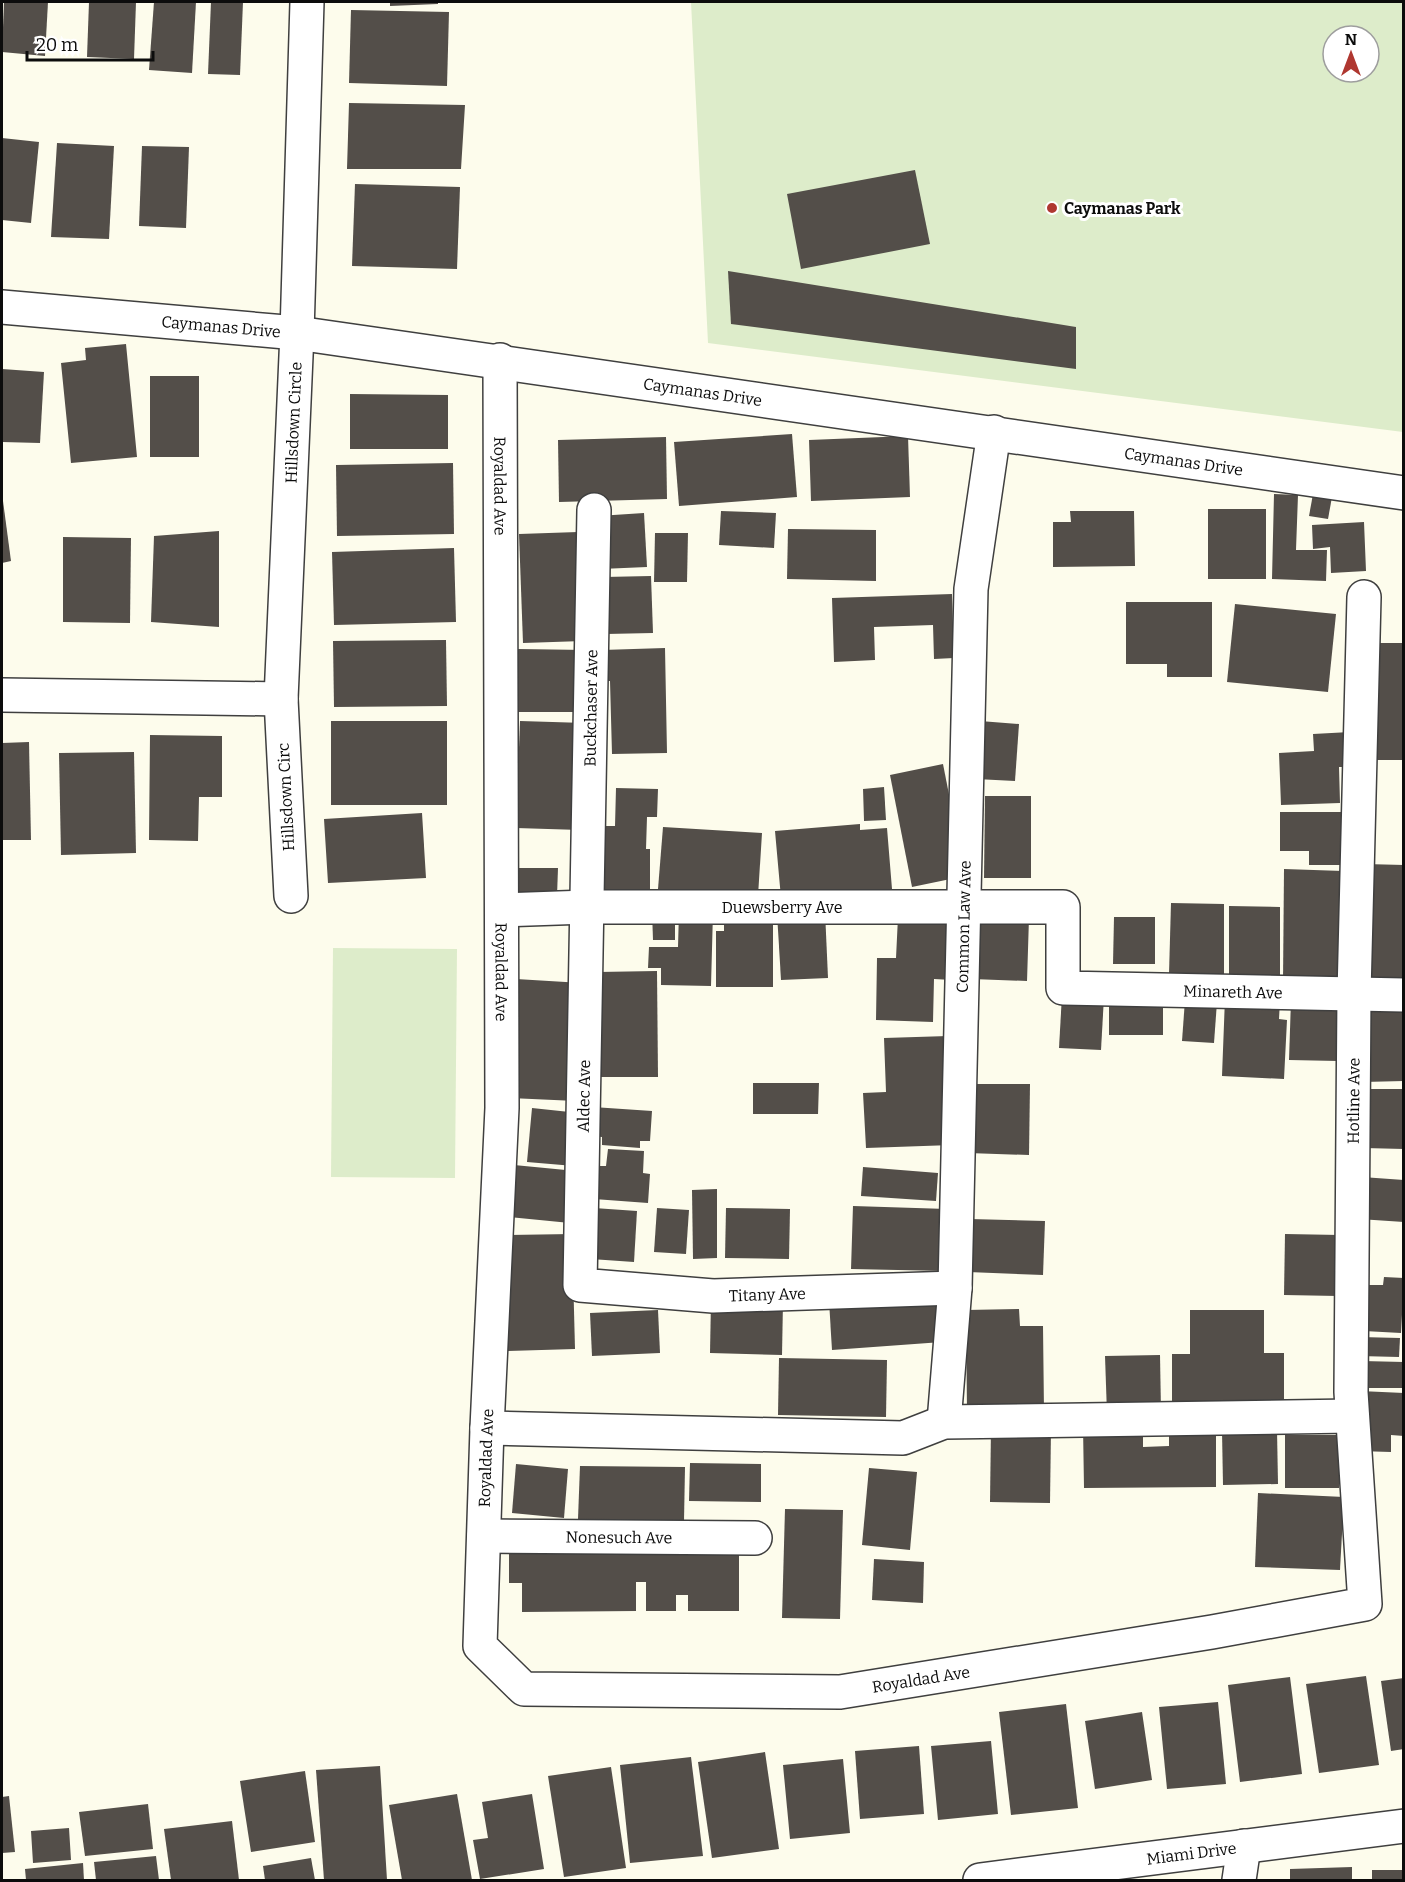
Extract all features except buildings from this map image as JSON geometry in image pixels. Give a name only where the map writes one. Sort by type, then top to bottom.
[{"type":"street","name":"Hillsdown Circle","points":[[281,699],[297,333],[307,2]]},
{"type":"street","name":"Caymanas Drive","points":[[2,307],[297,333],[500,360],[1404,493]]},
{"type":"street","name":"Royaldad Ave","points":[[500,360],[502,1108],[487,1428],[480,1646],[524,1689],[840,1692],[1212,1632],[1365,1604]]},
{"type":"street","name":"Common Law Ave","points":[[944,1422],[955,1288],[971,589],[994,432]]},
{"type":"street","name":"Buckchaser Ave","points":[[587,907],[594,510]]},
{"type":"street","name":"Hotline Ave","points":[[1364,597],[1354,994],[1352,1416],[1365,1604]]},
{"type":"street","points":[[2,695],[281,699]]},
{"type":"street","name":"Hillsdown Circ","points":[[281,699],[291,896]]},
{"type":"street","name":"Duewsberry Ave","points":[[502,910],[587,907],[1063,907],[1063,988]]},
{"type":"street","name":"Aldec Ave","points":[[580,1285],[587,907]]},
{"type":"street","name":"Minareth Ave","points":[[1063,988],[1404,995]]},
{"type":"street","name":"Titany Ave","points":[[580,1285],[713,1296],[955,1288]]},
{"type":"street","points":[[487,1428],[903,1438],[944,1422],[1352,1416]]},
{"type":"street","name":"Nonesuch Ave","points":[[484,1536],[755,1538]]},
{"type":"street","name":"Miami Drive","points":[[980,1881],[1404,1826]]},
{"type":"street","points":[[1239,1881],[1244,1846]]},
{"type":"green space","name":"Caymanas Park","points":[[691,2],[1403,2],[1403,432],[708,343]]},
{"type":"green space","points":[[333,948],[457,949],[455,1178],[331,1177]]},
{"type":"place","name":"Caymanas Park","points":[[1052,208]]}]
